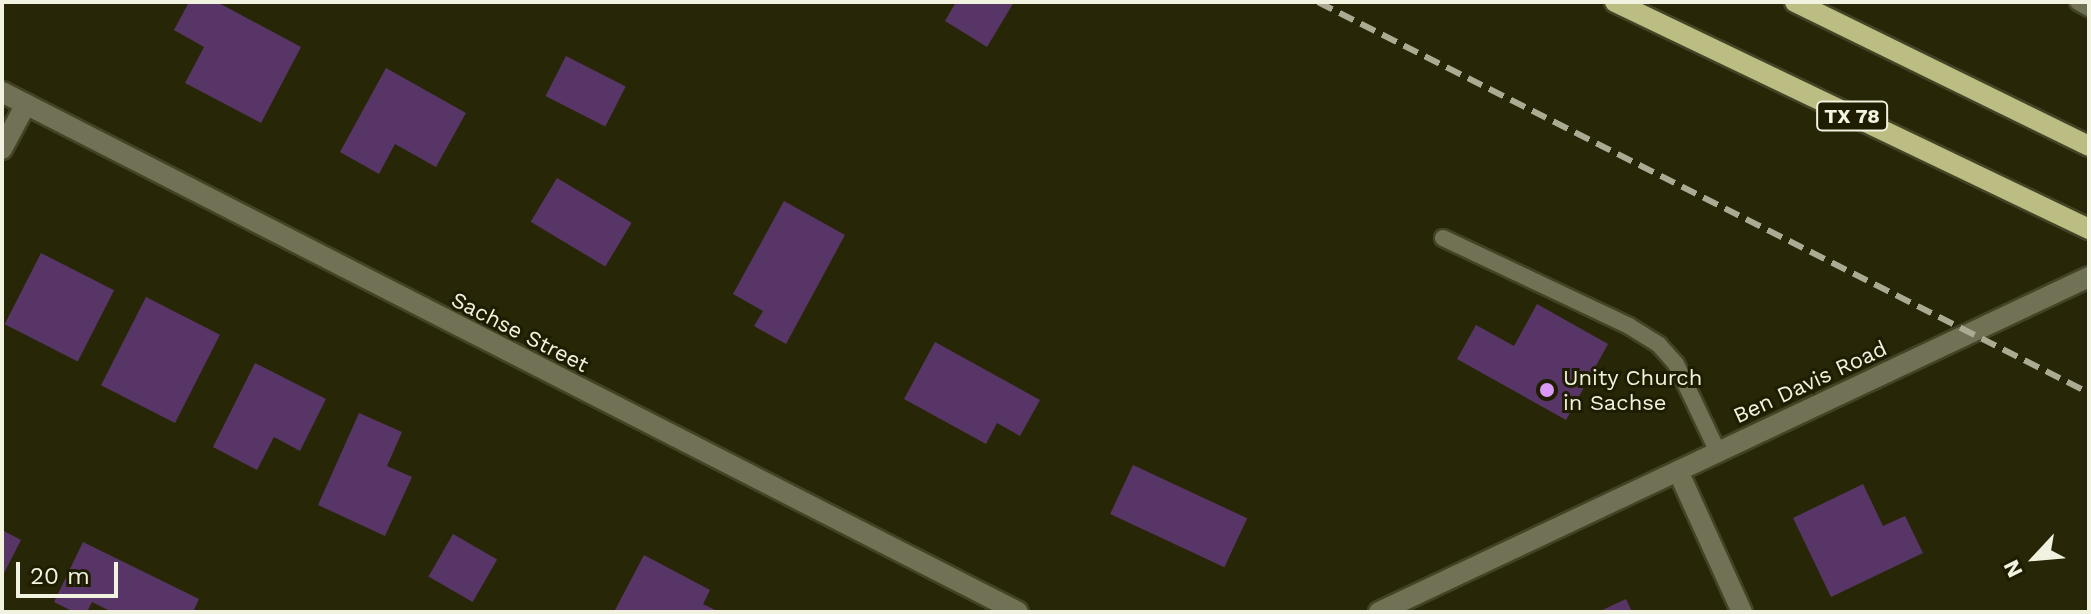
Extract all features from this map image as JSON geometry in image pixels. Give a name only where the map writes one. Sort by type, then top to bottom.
[{"type":"main road","name":"TX 78","points":[[1615,2],[2089,229]]},
{"type":"main road","points":[[1795,2],[2089,146]]},
{"type":"street","name":"Sachse Street","points":[[2,92],[1018,612]]},
{"type":"street","points":[[2,149],[26,104]]},
{"type":"street","name":"Ben Davis Road","points":[[1379,612],[2089,277]]},
{"type":"street","points":[[1678,471],[1742,612]]},
{"type":"lane","points":[[2078,2],[2089,8]]},
{"type":"lane","points":[[1443,238],[1629,326],[1659,345],[1676,364],[1718,452]]},
{"type":"building","points":[[189,2],[217,2],[301,47],[261,123],[185,83],[204,47],[174,30]]},
{"type":"building","points":[[956,2],[1014,2],[987,47],[945,21]]},
{"type":"building","points":[[566,56],[626,86],[605,127],[546,96]]},
{"type":"building","points":[[386,68],[466,113],[436,167],[395,144],[379,174],[340,152]]},
{"type":"building","points":[[557,178],[632,223],[605,267],[531,222]]},
{"type":"building","points":[[784,201],[845,235],[786,344],[754,326],[763,311],[733,294]]},
{"type":"building","points":[[41,253],[114,290],[78,362],[5,324]]},
{"type":"building","points":[[146,297],[220,335],[175,423],[101,385]]},
{"type":"building","name":"Unity Church in Sachse","points":[[1537,304],[1608,344],[1566,420],[1457,359],[1476,325],[1514,346]]},
{"type":"building","points":[[935,342],[1040,400],[1020,436],[997,423],[986,444],[904,399]]},
{"type":"building","points":[[255,363],[326,399],[300,451],[274,437],[257,470],[213,447]]},
{"type":"building","points":[[359,413],[402,432],[387,466],[412,477],[385,536],[318,505]]},
{"type":"building","points":[[1133,465],[1247,518],[1224,567],[1110,514]]},
{"type":"building","points":[[1863,484],[1883,526],[1905,516],[1923,553],[1831,597],[1793,518]]},
{"type":"building","points":[[2,530],[21,540],[2,577]]},
{"type":"building","points":[[453,534],[497,560],[473,602],[428,576]]},
{"type":"building","points":[[83,542],[199,599],[193,612],[112,612],[92,602],[87,612],[74,612],[54,602]]},
{"type":"building","points":[[644,555],[710,590],[703,604],[719,612],[614,612]]},
{"type":"building","points":[[1626,599],[1632,612],[1598,612]]},
{"type":"railway","points":[[1318,2],[2089,393]]},
{"type":"place","name":"Unity Church in Sachse","points":[[1547,390]]}]
